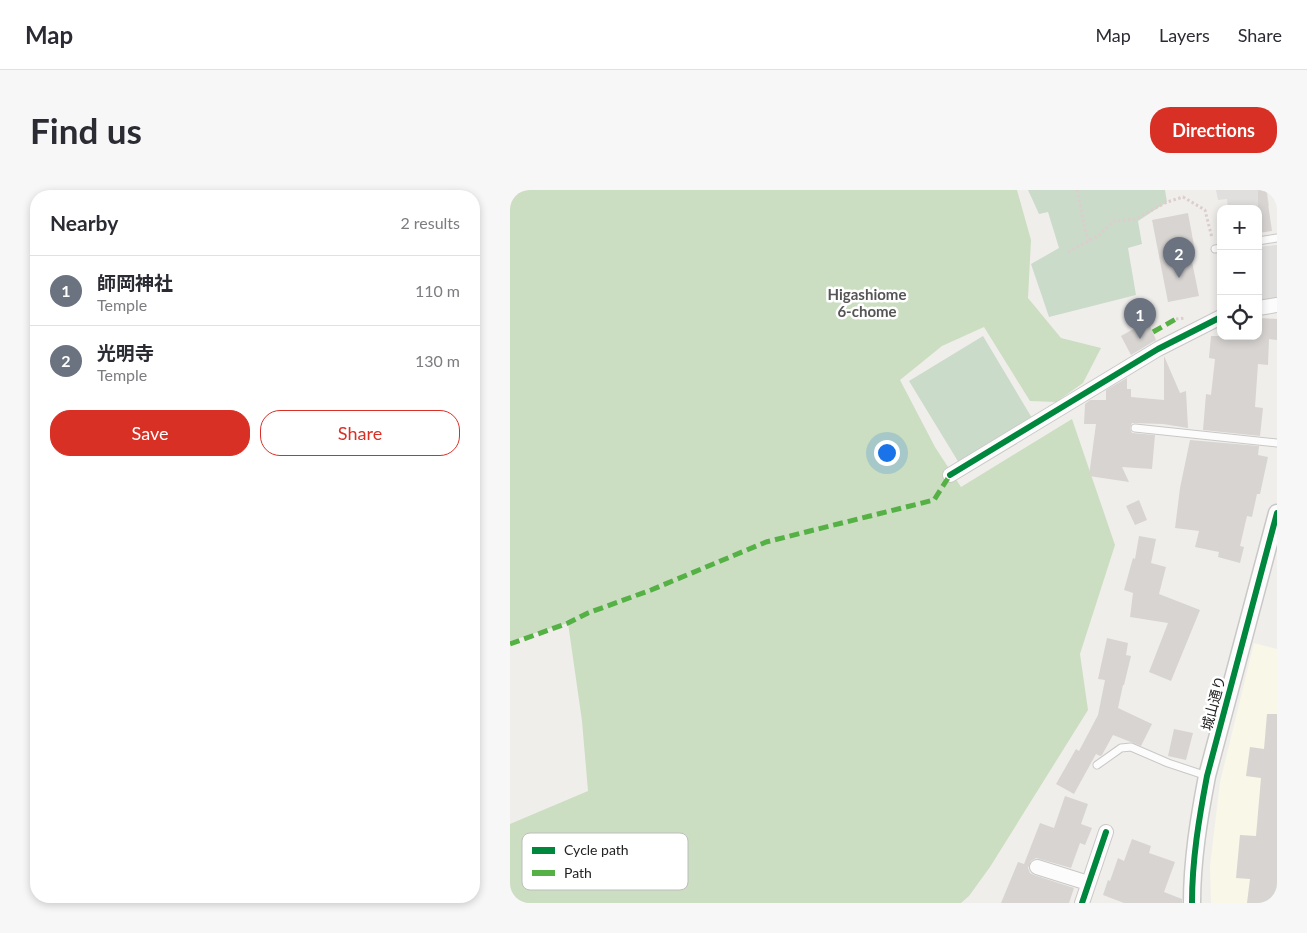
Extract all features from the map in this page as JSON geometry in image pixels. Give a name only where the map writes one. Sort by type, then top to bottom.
[{"type":"street","points":[[1262,307],[1277,305]]},
{"type":"street","points":[[950,475],[1158,349],[1217,319]]},
{"type":"street","name":"城山通り","points":[[1192,903],[1195,848],[1207,776],[1277,512]]},
{"type":"street","points":[[1082,903],[1106,832]]},
{"type":"street","points":[[1037,867],[1088,883]]},
{"type":"lane","points":[[1262,241],[1277,238]]},
{"type":"lane","points":[[1135,428],[1277,443]]},
{"type":"lane","points":[[1097,764],[1121,748],[1131,747],[1168,763],[1207,776]]},
{"type":"path","points":[[1077,190],[1086,234],[1090,240]]},
{"type":"path","points":[[1068,252],[1098,236],[1114,221],[1135,219],[1167,202],[1183,197],[1205,210],[1217,245]]},
{"type":"shaded area","points":[[1216,190],[1267,190],[1269,206],[1228,205],[1227,199],[1218,200]]},
{"type":"shaded area","points":[[1277,245],[1277,298],[1262,300],[1262,250],[1262,247]]},
{"type":"shaded area","points":[[1254,643],[1277,649],[1277,903],[1211,903],[1210,866],[1220,782]]},
{"type":"green space","points":[[510,190],[1017,190],[1031,240],[1028,298],[1061,338],[1101,348],[1083,383],[1056,402],[1030,401],[984,327],[942,346],[900,380],[935,447],[961,487],[1072,419],[1115,545],[1080,654],[1088,710],[990,867],[969,896],[961,903],[510,903],[510,824],[588,791],[582,721],[568,623],[510,641]]},
{"type":"green space","points":[[1028,190],[1165,190],[1167,202],[1138,221],[1142,244],[1128,248],[1136,295],[1049,317],[1031,264],[1059,248],[1048,212],[1039,214]]},
{"type":"green space","points":[[983,336],[1032,418],[959,463],[909,381]]},
{"type":"building","points":[[1258,190],[1266,190],[1272,231],[1262,232],[1262,205],[1258,205]]},
{"type":"building","points":[[1188,213],[1195,251],[1190,252],[1199,296],[1168,302],[1152,220]]},
{"type":"building","points":[[1262,318],[1277,319],[1277,340],[1269,339],[1268,365],[1258,364],[1255,407],[1263,408],[1260,436],[1203,430],[1206,394],[1211,395],[1215,359],[1209,358],[1211,336],[1217,336],[1217,340],[1262,340]]},
{"type":"building","points":[[1148,321],[1156,340],[1131,355],[1121,336]]},
{"type":"building","points":[[1164,356],[1180,393],[1186,391],[1188,428],[1163,424],[1132,423],[1130,428],[1132,433],[1155,435],[1152,469],[1122,467],[1129,482],[1089,476],[1096,424],[1084,424],[1085,404],[1090,400],[1106,400],[1106,390],[1127,378],[1127,389],[1131,389],[1131,397],[1164,400]]},
{"type":"building","points":[[1190,440],[1259,446],[1258,455],[1268,457],[1260,494],[1257,494],[1252,517],[1247,516],[1240,546],[1244,547],[1240,563],[1218,557],[1219,552],[1195,547],[1199,531],[1175,528],[1180,488]]},
{"type":"building","points":[[1139,500],[1147,520],[1135,525],[1126,506]]},
{"type":"building","points":[[1139,536],[1156,539],[1151,563],[1166,567],[1159,594],[1200,610],[1171,681],[1149,672],[1168,623],[1130,617],[1133,593],[1124,590],[1133,558],[1135,559]]},
{"type":"building","points":[[1107,638],[1128,643],[1126,655],[1131,656],[1118,708],[1152,724],[1141,746],[1113,735],[1102,755],[1096,754],[1074,794],[1056,784],[1076,749],[1079,751],[1098,715],[1105,680],[1098,679]]},
{"type":"building","points":[[1267,714],[1277,714],[1277,903],[1247,903],[1250,879],[1236,878],[1240,835],[1256,836],[1261,778],[1246,776],[1250,747],[1264,749]]},
{"type":"building","points":[[1174,729],[1193,733],[1186,760],[1168,756]]},
{"type":"building","points":[[1065,796],[1088,804],[1081,824],[1092,828],[1085,845],[1080,843],[1071,868],[1036,858],[1031,861],[1028,868],[1030,873],[1034,875],[1074,888],[1069,903],[1001,903],[1018,862],[1024,864],[1040,823],[1054,828]]},
{"type":"building","points":[[1132,839],[1151,846],[1149,853],[1175,862],[1164,892],[1182,899],[1182,903],[1124,903],[1103,895],[1118,858],[1124,861]]},
{"type":"marked path","points":[[1153,332],[1176,319]]},
{"type":"marked path","points":[[510,644],[651,590],[766,542],[934,500],[950,475]]},
{"type":"cycle path","points":[[950,475],[1158,349],[1217,319]]},
{"type":"cycle path","points":[[1192,903],[1196,839],[1207,776],[1277,513]]},
{"type":"cycle path","points":[[1082,903],[1106,832]]},
{"type":"place","name":"光明寺","points":[[1179,278]]},
{"type":"place","name":"師岡神社","points":[[1140,339]]},
{"type":"district","name":"Higashiome 6-chome","points":[[867,302]]}]
